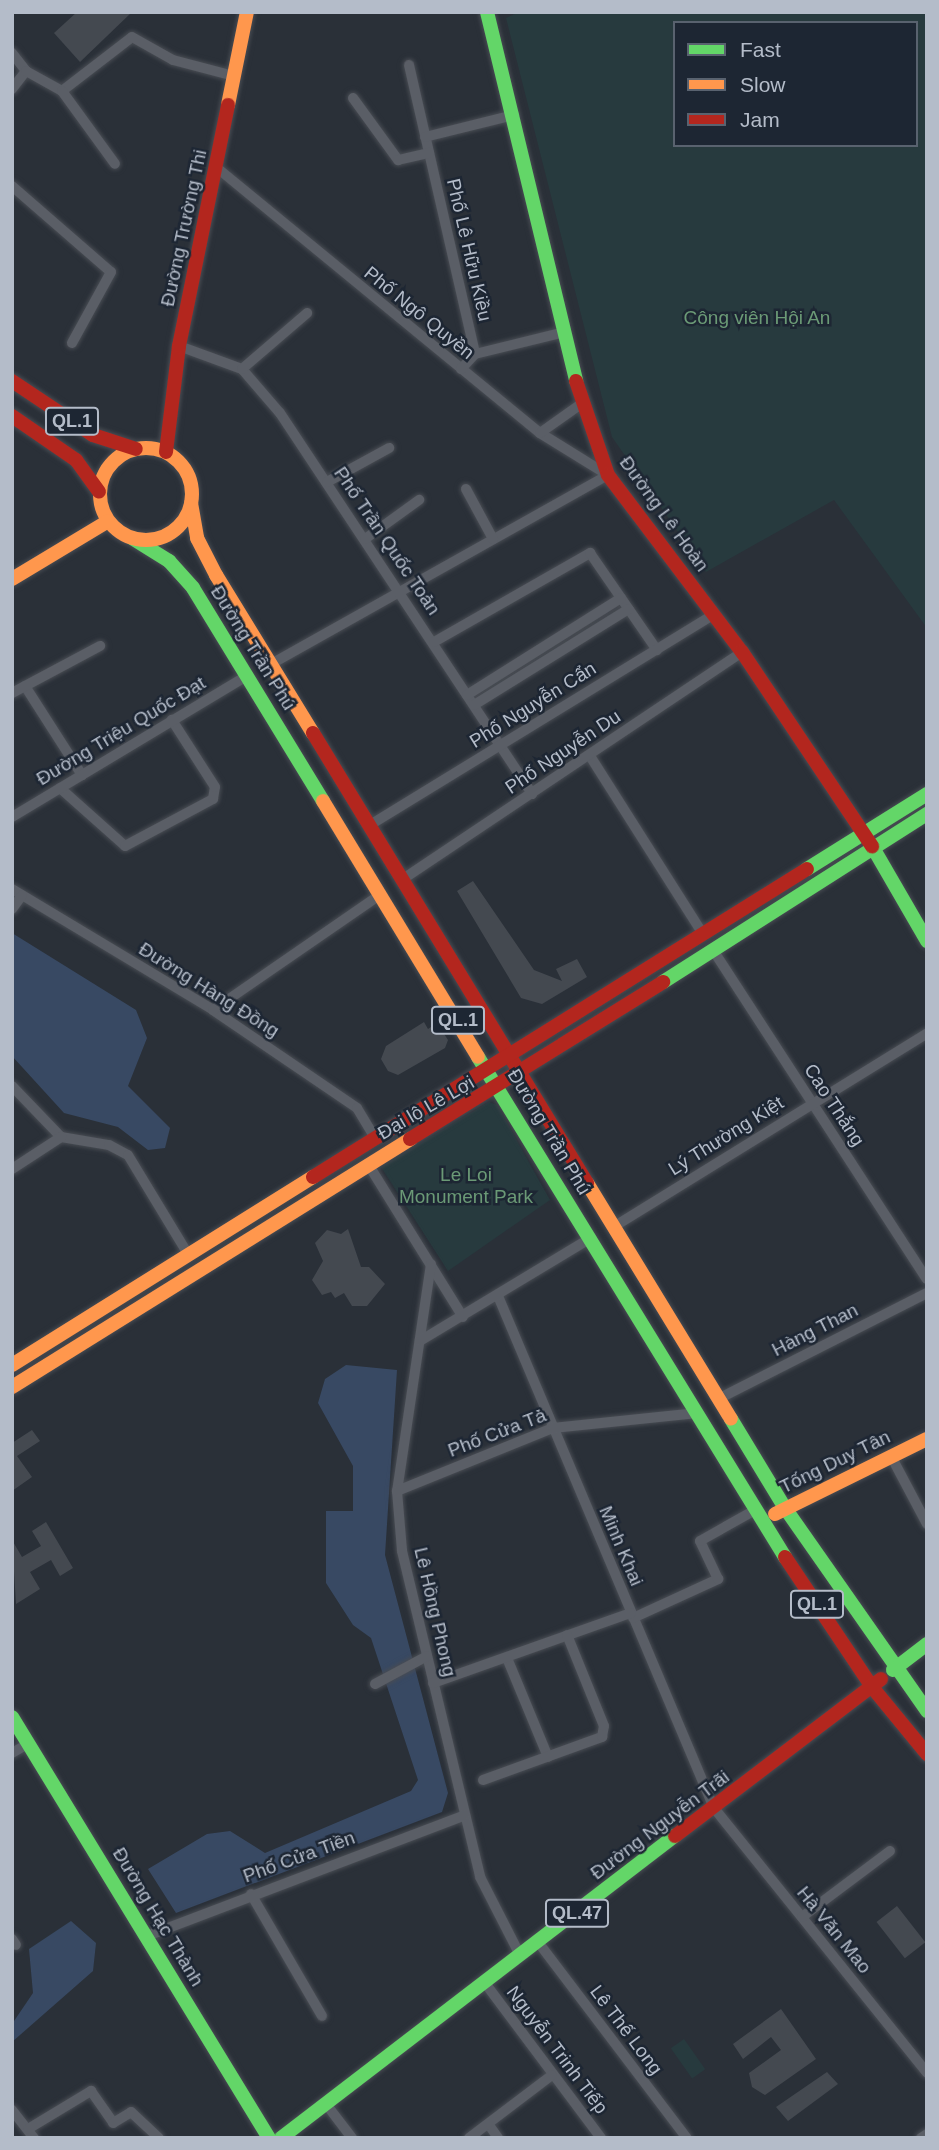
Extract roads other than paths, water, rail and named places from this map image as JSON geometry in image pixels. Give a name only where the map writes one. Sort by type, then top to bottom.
[{"type":"main road","name":"Đường Trường Thi","points":[[166,452],[179,346],[247,12]]},
{"type":"main road","name":"Đường Lê Hoàn","points":[[487,12],[514,115],[581,404],[608,475],[742,652],[873,848],[927,941]]},
{"type":"main road","name":"QL.1","points":[[12,381],[93,435],[136,449]]},
{"type":"main road","name":"QL.1","points":[[12,416],[76,460],[99,492]]},
{"type":"main road","points":[[136,449],[166,452],[187,473],[191,503],[169,533],[132,538],[108,521],[99,492],[110,464],[136,449]]},
{"type":"main road","name":"Đường Trần Phú","points":[[191,503],[210,562],[271,664],[785,1508],[893,1670],[927,1712]]},
{"type":"main road","points":[[14,575],[108,521]]},
{"type":"main road","name":"Đường Trần Phú","points":[[132,538],[169,561],[193,588],[759,1516],[872,1687],[927,1754]]},
{"type":"main road","points":[[314,784],[337,771]]},
{"type":"main road","name":"Đại lộ Lê Lợi","points":[[12,1365],[508,1051],[704,934],[927,794]]},
{"type":"main road","name":"Đại lộ Lê Lợi","points":[[12,1387],[368,1164],[522,1073],[927,814]]},
{"type":"main road","points":[[116,1300],[126,1315]]},
{"type":"main road","points":[[697,1413],[720,1398]]},
{"type":"main road","name":"Tống Duy Tân","points":[[759,1516],[785,1508],[927,1439]]},
{"type":"main road","name":"Đường Nguyễn Trãi","points":[[281,2138],[927,1644]]},
{"type":"main road","name":"Đường Hạc Thành","points":[[12,1717],[269,2138]]},
{"type":"street","points":[[62,91],[132,37],[181,62],[234,76]]},
{"type":"street","points":[[12,53],[26,71],[62,91],[115,164]]},
{"type":"street","name":"Phố Lê Hữu Kiều","points":[[409,65],[475,354]]},
{"type":"street","points":[[12,89],[26,71]]},
{"type":"street","points":[[353,98],[398,160],[429,153]]},
{"type":"street","points":[[425,136],[514,115]]},
{"type":"street","name":"Phố Ngô Quyền","points":[[216,167],[540,433],[608,475]]},
{"type":"street","points":[[12,186],[111,272],[72,343]]},
{"type":"street","points":[[179,346],[242,369],[307,313]]},
{"type":"street","points":[[461,369],[475,354],[565,332]]},
{"type":"street","name":"Phố Trần Quốc Toản","points":[[242,369],[327,482],[532,794]]},
{"type":"street","points":[[540,433],[581,404]]},
{"type":"street","points":[[327,482],[389,448]]},
{"type":"street","points":[[271,664],[608,475]]},
{"type":"street","points":[[466,489],[493,539]]},
{"type":"street","points":[[365,539],[419,500]]},
{"type":"street","points":[[434,642],[590,553],[657,650]]},
{"type":"street","points":[[471,700],[621,598]]},
{"type":"street","points":[[471,700],[629,609]]},
{"type":"street","name":"Phố Nguyễn Cẩn","points":[[370,825],[714,614]]},
{"type":"street","points":[[12,693],[100,646]]},
{"type":"street","name":"Phố Nguyễn Du","points":[[403,879],[742,652]]},
{"type":"street","name":"Đường Triệu Quốc Đạt","points":[[12,817],[247,676]]},
{"type":"street","points":[[24,687],[82,775]]},
{"type":"street","points":[[60,788],[125,846],[213,799],[215,787],[172,720]]},
{"type":"street","points":[[590,755],[704,934]]},
{"type":"street","points":[[12,909],[17,892]]},
{"type":"street","name":"Đường Hàng Đồng","points":[[17,892],[213,1010],[357,1108],[374,1136]]},
{"type":"street","points":[[213,1010],[381,894]]},
{"type":"street","name":"Cao Thắng","points":[[713,950],[927,1279]]},
{"type":"street","name":"Lý Thường Kiệt","points":[[615,1226],[927,1033]]},
{"type":"street","points":[[12,1086],[61,1137],[109,1144],[128,1155],[188,1254]]},
{"type":"street","points":[[12,1169],[61,1137]]},
{"type":"street","points":[[368,1164],[463,1317]]},
{"type":"street","points":[[419,1341],[591,1238]]},
{"type":"street","name":"Lê Hồng Phong","points":[[431,1264],[397,1492],[402,1551],[480,1877],[520,1955]]},
{"type":"street","name":"Hàng Than","points":[[720,1398],[927,1293]]},
{"type":"street","name":"Minh Khai","points":[[498,1296],[714,1808]]},
{"type":"street","name":"Phố Cửa Tả","points":[[397,1492],[553,1428],[697,1413]]},
{"type":"street","points":[[891,1456],[927,1524]]},
{"type":"street","points":[[433,1683],[632,1615],[718,1579],[700,1541],[759,1516]]},
{"type":"street","points":[[482,1780],[597,1741],[605,1732],[567,1635]]},
{"type":"street","points":[[376,1684],[427,1656]]},
{"type":"street","points":[[507,1658],[548,1758]]},
{"type":"street","points":[[12,1753],[29,1743]]},
{"type":"street","name":"Hà Văn Mao","points":[[714,1808],[927,2073]]},
{"type":"street","name":"Phố Cửa Tiền","points":[[147,1936],[251,1894],[465,1815]]},
{"type":"street","points":[[802,1917],[890,1851]]},
{"type":"street","points":[[251,1894],[322,2016]]},
{"type":"street","name":"Lê Thế Long","points":[[538,1942],[687,2138]]},
{"type":"street","name":"Nguyễn Trinh Tiếp","points":[[485,1983],[601,2138]]},
{"type":"street","points":[[470,2138],[552,2075]]},
{"type":"street","points":[[12,2110],[31,2134],[91,2091],[113,2123],[131,2112],[159,2138]]},
{"type":"street","points":[[326,2104],[352,2138]]},
{"type":"street","points":[[489,2125],[498,2138]]},
{"type":"street","points":[[921,2138],[927,2134]]},
{"type":"water","points":[[12,933],[136,1010],[147,1038],[128,1086],[170,1128],[165,1148],[148,1150],[118,1127],[64,1113],[12,1056]]},
{"type":"water","points":[[346,1365],[397,1370],[385,1555],[448,1793],[442,1812],[176,1913],[148,1869],[207,1834],[230,1831],[265,1853],[411,1791],[418,1780],[371,1638],[353,1625],[326,1583],[326,1511],[353,1511],[353,1466],[318,1403],[325,1379]]},
{"type":"water","points":[[71,1921],[96,1943],[93,1971],[12,2042],[12,2024],[33,1993],[29,1949]]},
{"type":"park label","name":"Công viên Hội An","points":[[757,318]]},
{"type":"park label","name":"Le Loi Monument Park","points":[[466,1186]]}]
